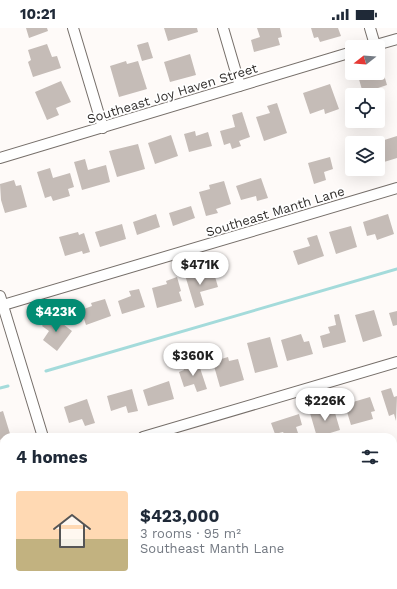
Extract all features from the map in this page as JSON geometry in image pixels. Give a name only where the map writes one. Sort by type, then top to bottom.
[{"type":"street","points":[[73,28],[103,128]]},
{"type":"street","points":[[223,28],[240,86]]},
{"type":"street","points":[[370,28],[371,40]]},
{"type":"street","points":[[385,42],[397,39]]},
{"type":"street","name":"Southeast Joy Haven Street","points":[[0,158],[345,54]]},
{"type":"street","name":"Southeast Manth Lane","points":[[1,302],[397,188]]},
{"type":"street","points":[[1,302],[42,433]]},
{"type":"street","points":[[157,433],[397,362]]},
{"type":"building","points":[[26,28],[47,28],[48,31],[29,38]]},
{"type":"building","points":[[164,28],[197,28],[198,32],[168,41]]},
{"type":"building","points":[[257,28],[280,28],[282,37],[278,38],[280,45],[254,52],[251,40],[260,37]]},
{"type":"building","points":[[311,28],[338,28],[341,36],[320,42],[318,37],[314,38]]},
{"type":"building","points":[[148,42],[153,58],[142,61],[137,45]]},
{"type":"building","points":[[47,44],[52,57],[57,56],[61,68],[33,77],[28,62],[31,60],[28,50]]},
{"type":"building","points":[[190,54],[196,75],[170,82],[164,62]]},
{"type":"building","points":[[126,61],[127,64],[138,61],[147,89],[119,97],[110,66]]},
{"type":"building","points":[[385,78],[387,85],[378,88],[362,88],[359,80],[385,80]]},
{"type":"building","points":[[61,81],[71,102],[56,108],[59,115],[47,120],[35,92]]},
{"type":"building","points":[[330,84],[339,109],[325,114],[324,109],[310,114],[303,93]]},
{"type":"building","points":[[277,103],[287,133],[264,141],[256,117],[270,113],[267,106]]},
{"type":"building","points":[[242,112],[250,137],[239,141],[241,146],[232,149],[230,143],[224,145],[220,131],[235,127],[232,115]]},
{"type":"building","points":[[195,131],[196,136],[208,132],[212,146],[189,152],[184,134]]},
{"type":"building","points":[[171,135],[178,156],[155,164],[148,143]]},
{"type":"building","points":[[397,136],[397,158],[385,162],[385,140]]},
{"type":"building","points":[[138,144],[145,169],[117,177],[109,151]]},
{"type":"building","points":[[330,157],[333,169],[324,172],[326,180],[314,184],[308,163]]},
{"type":"building","points":[[85,159],[88,170],[106,165],[110,182],[82,190],[74,162]]},
{"type":"building","points":[[50,168],[53,178],[70,173],[74,187],[68,189],[70,196],[53,201],[51,196],[45,198],[37,172]]},
{"type":"building","points":[[261,178],[268,198],[257,201],[256,196],[241,200],[236,186]]},
{"type":"building","points":[[14,180],[16,186],[21,185],[27,207],[5,213],[1,200],[0,184]]},
{"type":"building","points":[[224,181],[231,204],[216,209],[218,213],[206,216],[199,192],[210,189],[209,185]]},
{"type":"building","points":[[191,206],[195,218],[173,226],[169,213]]},
{"type":"building","points":[[156,214],[160,227],[137,235],[133,222]]},
{"type":"building","points":[[388,214],[394,234],[377,240],[375,234],[367,236],[363,222]]},
{"type":"building","points":[[122,224],[126,239],[100,247],[95,232]]},
{"type":"building","points":[[351,226],[357,247],[336,254],[329,232]]},
{"type":"building","points":[[78,232],[79,235],[84,233],[90,252],[83,254],[82,251],[65,256],[59,237]]},
{"type":"building","points":[[317,235],[324,256],[298,265],[293,251],[310,246],[307,238]]},
{"type":"building","points":[[197,271],[199,278],[214,273],[218,287],[200,292],[204,305],[195,308],[185,275]]},
{"type":"building","points":[[177,277],[182,301],[157,308],[152,288],[167,284],[166,281]]},
{"type":"building","points":[[139,289],[145,307],[122,314],[118,301],[131,296],[129,291]]},
{"type":"building","points":[[105,299],[111,316],[86,325],[81,310],[92,306],[91,303]]},
{"type":"building","points":[[374,310],[382,336],[363,342],[355,315]]},
{"type":"building","points":[[397,311],[397,325],[393,326],[389,313]]},
{"type":"building","points":[[50,314],[72,331],[57,351],[43,340],[49,331],[42,326]]},
{"type":"building","points":[[339,314],[346,342],[323,348],[320,336],[330,333],[328,327],[336,325],[334,315]]},
{"type":"building","points":[[301,334],[304,342],[309,341],[313,354],[287,361],[281,340]]},
{"type":"building","points":[[270,337],[278,367],[255,373],[247,343]]},
{"type":"building","points":[[228,357],[229,361],[238,359],[244,380],[220,387],[214,366],[220,365],[218,360]]},
{"type":"building","points":[[198,362],[207,389],[197,392],[194,384],[184,387],[179,372],[184,370],[183,367]]},
{"type":"building","points":[[169,381],[174,399],[148,406],[143,390]]},
{"type":"building","points":[[391,388],[394,397],[397,396],[396,421],[394,414],[389,416],[381,391]]},
{"type":"building","points":[[132,389],[138,411],[128,413],[126,406],[111,411],[107,396]]},
{"type":"building","points":[[370,397],[375,411],[371,412],[373,419],[351,425],[344,402],[353,400],[353,402]]},
{"type":"building","points":[[87,399],[95,423],[85,426],[82,419],[69,423],[64,407]]},
{"type":"building","points":[[333,406],[340,430],[330,433],[316,433],[310,413]]},
{"type":"building","points":[[3,411],[10,433],[0,433],[0,412]]},
{"type":"building","points":[[299,414],[302,425],[296,427],[298,433],[275,433],[271,423]]},
{"type":"waterway","points":[[46,371],[397,269]]},
{"type":"waterway","points":[[0,388],[8,386]]}]
